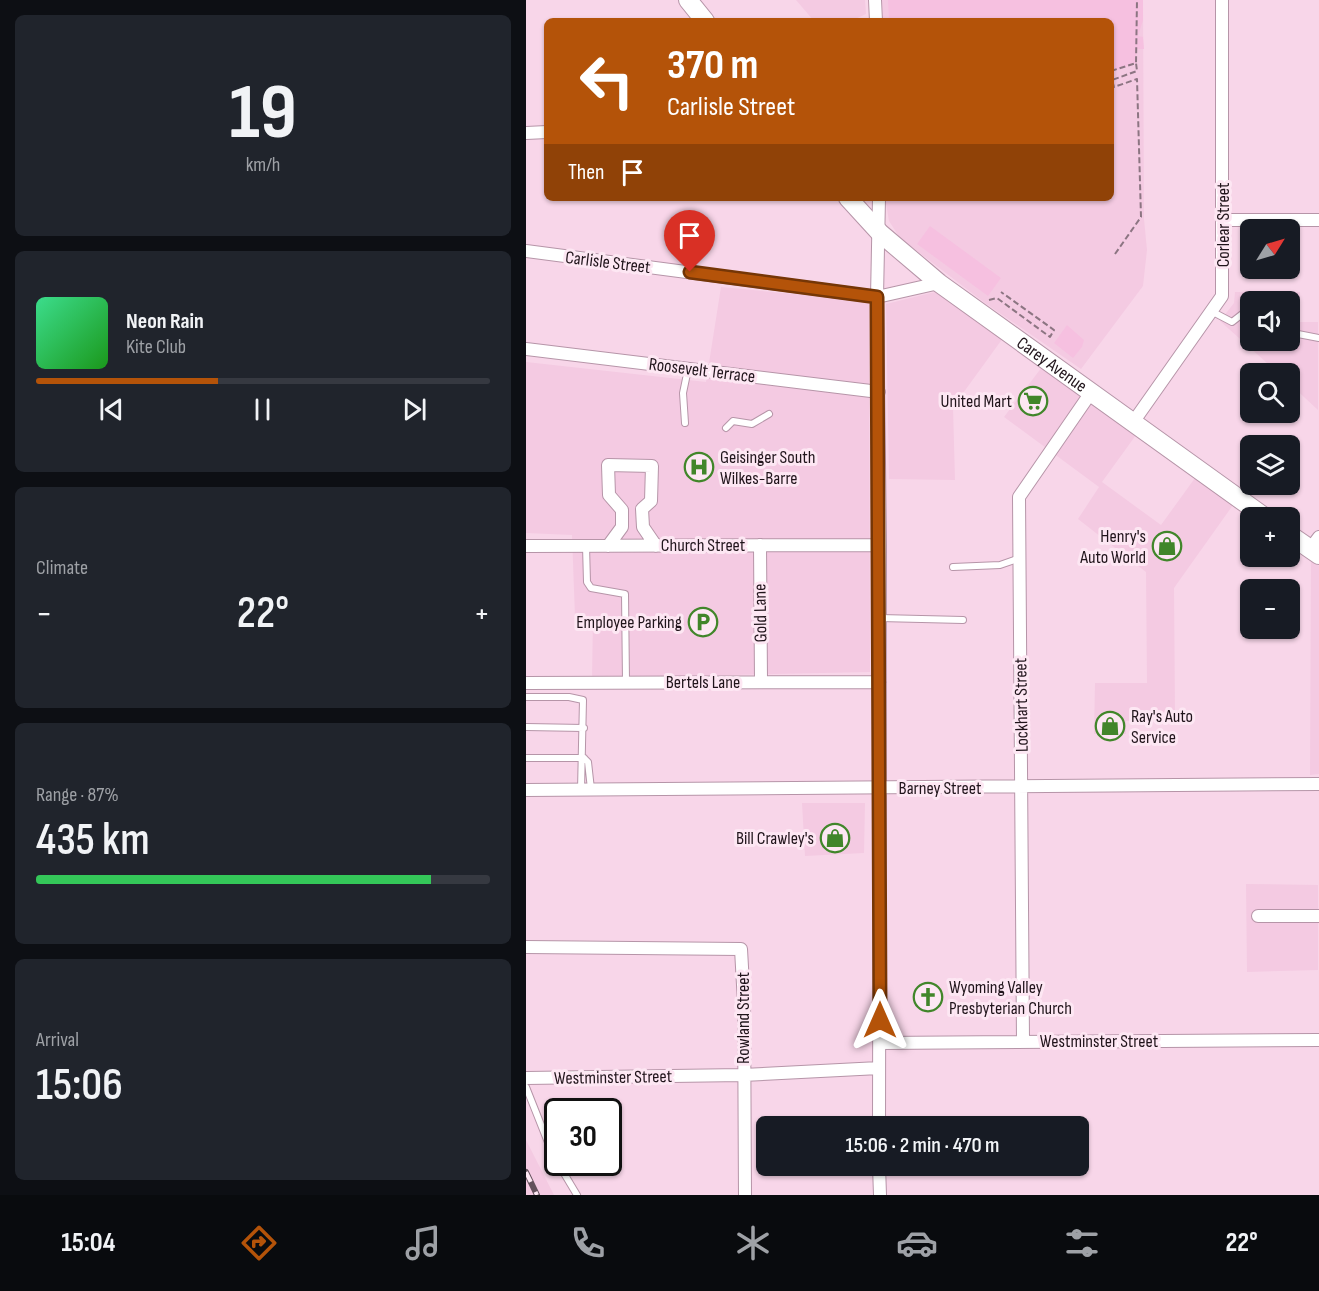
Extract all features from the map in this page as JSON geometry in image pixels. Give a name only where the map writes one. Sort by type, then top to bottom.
[{"type":"main road","points":[[688,0],[703,18]]},
{"type":"main road","name":"Carey Avenue","points":[[850,201],[880,234],[939,283],[1251,507]]},
{"type":"main road","points":[[1300,540],[1315,547]]},
{"type":"street","points":[[875,0],[876,18]]},
{"type":"street","name":"Corlear Street","points":[[1134,421],[1222,296],[1224,220],[1222,0]]},
{"type":"street","points":[[526,133],[544,132]]},
{"type":"street","points":[[879,201],[877,297],[880,545],[879,1116]]},
{"type":"street","points":[[1224,220],[1318,220]]},
{"type":"street","name":"Carlisle Street","points":[[526,251],[877,297],[939,283]]},
{"type":"street","name":"Roosevelt Terrace","points":[[526,349],[879,392]]},
{"type":"street","name":"Lockhart Street","points":[[1023,1042],[1019,497],[1092,391]]},
{"type":"street","points":[[608,546],[622,527],[622,510],[609,495],[608,465],[652,466],[651,501],[642,509],[643,526],[656,546]]},
{"type":"street","name":"Gold Lane","points":[[760,545],[761,681]]},
{"type":"street","name":"Church Street","points":[[526,546],[880,545]]},
{"type":"street","name":"Bertels Lane","points":[[526,683],[880,682]]},
{"type":"street","name":"Barney Street","points":[[526,790],[1318,784]]},
{"type":"street","points":[[1258,916],[1318,916]]},
{"type":"street","name":"Rowland Street","points":[[526,947],[741,949],[744,1003],[745,1195]]},
{"type":"street","name":"Westminster Street","points":[[880,1043],[1318,1040]]},
{"type":"street","name":"Westminster Street","points":[[526,1078],[743,1075],[879,1068]]},
{"type":"street","points":[[879,1176],[880,1195]]},
{"type":"lane","points":[[1211,311],[1232,322],[1240,316]]},
{"type":"lane","points":[[1300,334],[1318,338]]},
{"type":"lane","points":[[685,423],[683,393],[688,369]]},
{"type":"lane","points":[[726,428],[733,421],[752,424],[769,414]]},
{"type":"lane","points":[[586,546],[587,582],[591,588],[625,594],[626,682]]},
{"type":"lane","points":[[954,567],[1000,565],[1020,558]]},
{"type":"lane","points":[[880,618],[963,620]]},
{"type":"lane","points":[[526,697],[569,697],[583,700],[584,758],[588,762],[586,790]]},
{"type":"lane","points":[[526,727],[584,728]]},
{"type":"lane","points":[[526,758],[584,758]]},
{"type":"lane","points":[[526,1087],[553,1155],[577,1195]]},
{"type":"path","points":[[1114,79],[1136,71],[1137,0]]},
{"type":"path","points":[[1114,70],[1136,63]]},
{"type":"path","points":[[1114,87],[1136,79],[1141,217],[1115,254]]},
{"type":"path","points":[[980,294],[990,300],[997,298],[1050,337],[1054,330],[1001,292]]},
{"type":"shaded area","points":[[796,0],[865,0],[866,14],[857,18],[811,18]]},
{"type":"shaded area","points":[[882,0],[1143,0],[1144,219],[1147,250],[1143,286],[1081,369],[985,303],[900,238],[889,221],[886,201],[1114,201],[1114,18],[883,18]]},
{"type":"shaded area","points":[[888,0],[1143,0],[1143,20],[1138,36],[1143,37],[1144,49],[1136,49],[1136,63],[1114,71],[1114,18],[889,18]]},
{"type":"shaded area","points":[[930,226],[1001,278],[988,296],[917,244]]},
{"type":"shaded area","name":"Geisinger South Wilkes-Barre","points":[[721,287],[869,301],[870,672],[592,678],[593,618],[575,617],[572,535],[526,533],[526,362],[706,382]]},
{"type":"shaded area","points":[[939,291],[1003,338],[953,407],[955,480],[889,479],[886,304]]},
{"type":"shaded area","points":[[1235,292],[1240,292],[1240,339],[1220,321],[1234,303]]},
{"type":"shaded area","points":[[1300,322],[1318,322],[1318,410],[1300,393],[1300,363],[1267,363],[1253,351],[1300,351]]},
{"type":"shaded area","points":[[1067,325],[1084,340],[1082,347],[1073,358],[1054,343]]},
{"type":"shaded area","points":[[1042,367],[1136,435],[1102,482],[1161,525],[1195,478],[1233,505],[1174,588],[1175,713],[1153,713],[1153,721],[1126,721],[1126,734],[1094,734],[1095,683],[1147,683],[1146,572],[1078,519],[1099,487],[1004,417]]},
{"type":"shaded area","points":[[1311,561],[1319,566],[1319,774],[1310,775]]},
{"type":"shaded area","points":[[802,803],[865,803],[864,853],[805,856]]},
{"type":"shaded area","points":[[1246,884],[1318,885],[1318,970],[1247,972]]},
{"type":"shaded area","points":[[526,1140],[554,1195],[526,1195]]},
{"type":"railway","points":[[526,1172],[537,1195]]},
{"type":"place","name":"United Mart","points":[[1033,401]]},
{"type":"place","name":"Geisinger South Wilkes-Barre","points":[[699,467]]},
{"type":"place","name":"Henry's Auto World","points":[[1167,546]]},
{"type":"place","name":"Employee Parking","points":[[703,622]]},
{"type":"place","name":"Ray's Auto Service","points":[[1110,726]]},
{"type":"place","name":"Bill Crawley's","points":[[835,838]]},
{"type":"place","name":"Wyoming Valley Presbyterian Church","points":[[928,997]]},
{"type":"route","points":[[690,272],[877,297],[880,545],[878,788],[880,1020]]}]
